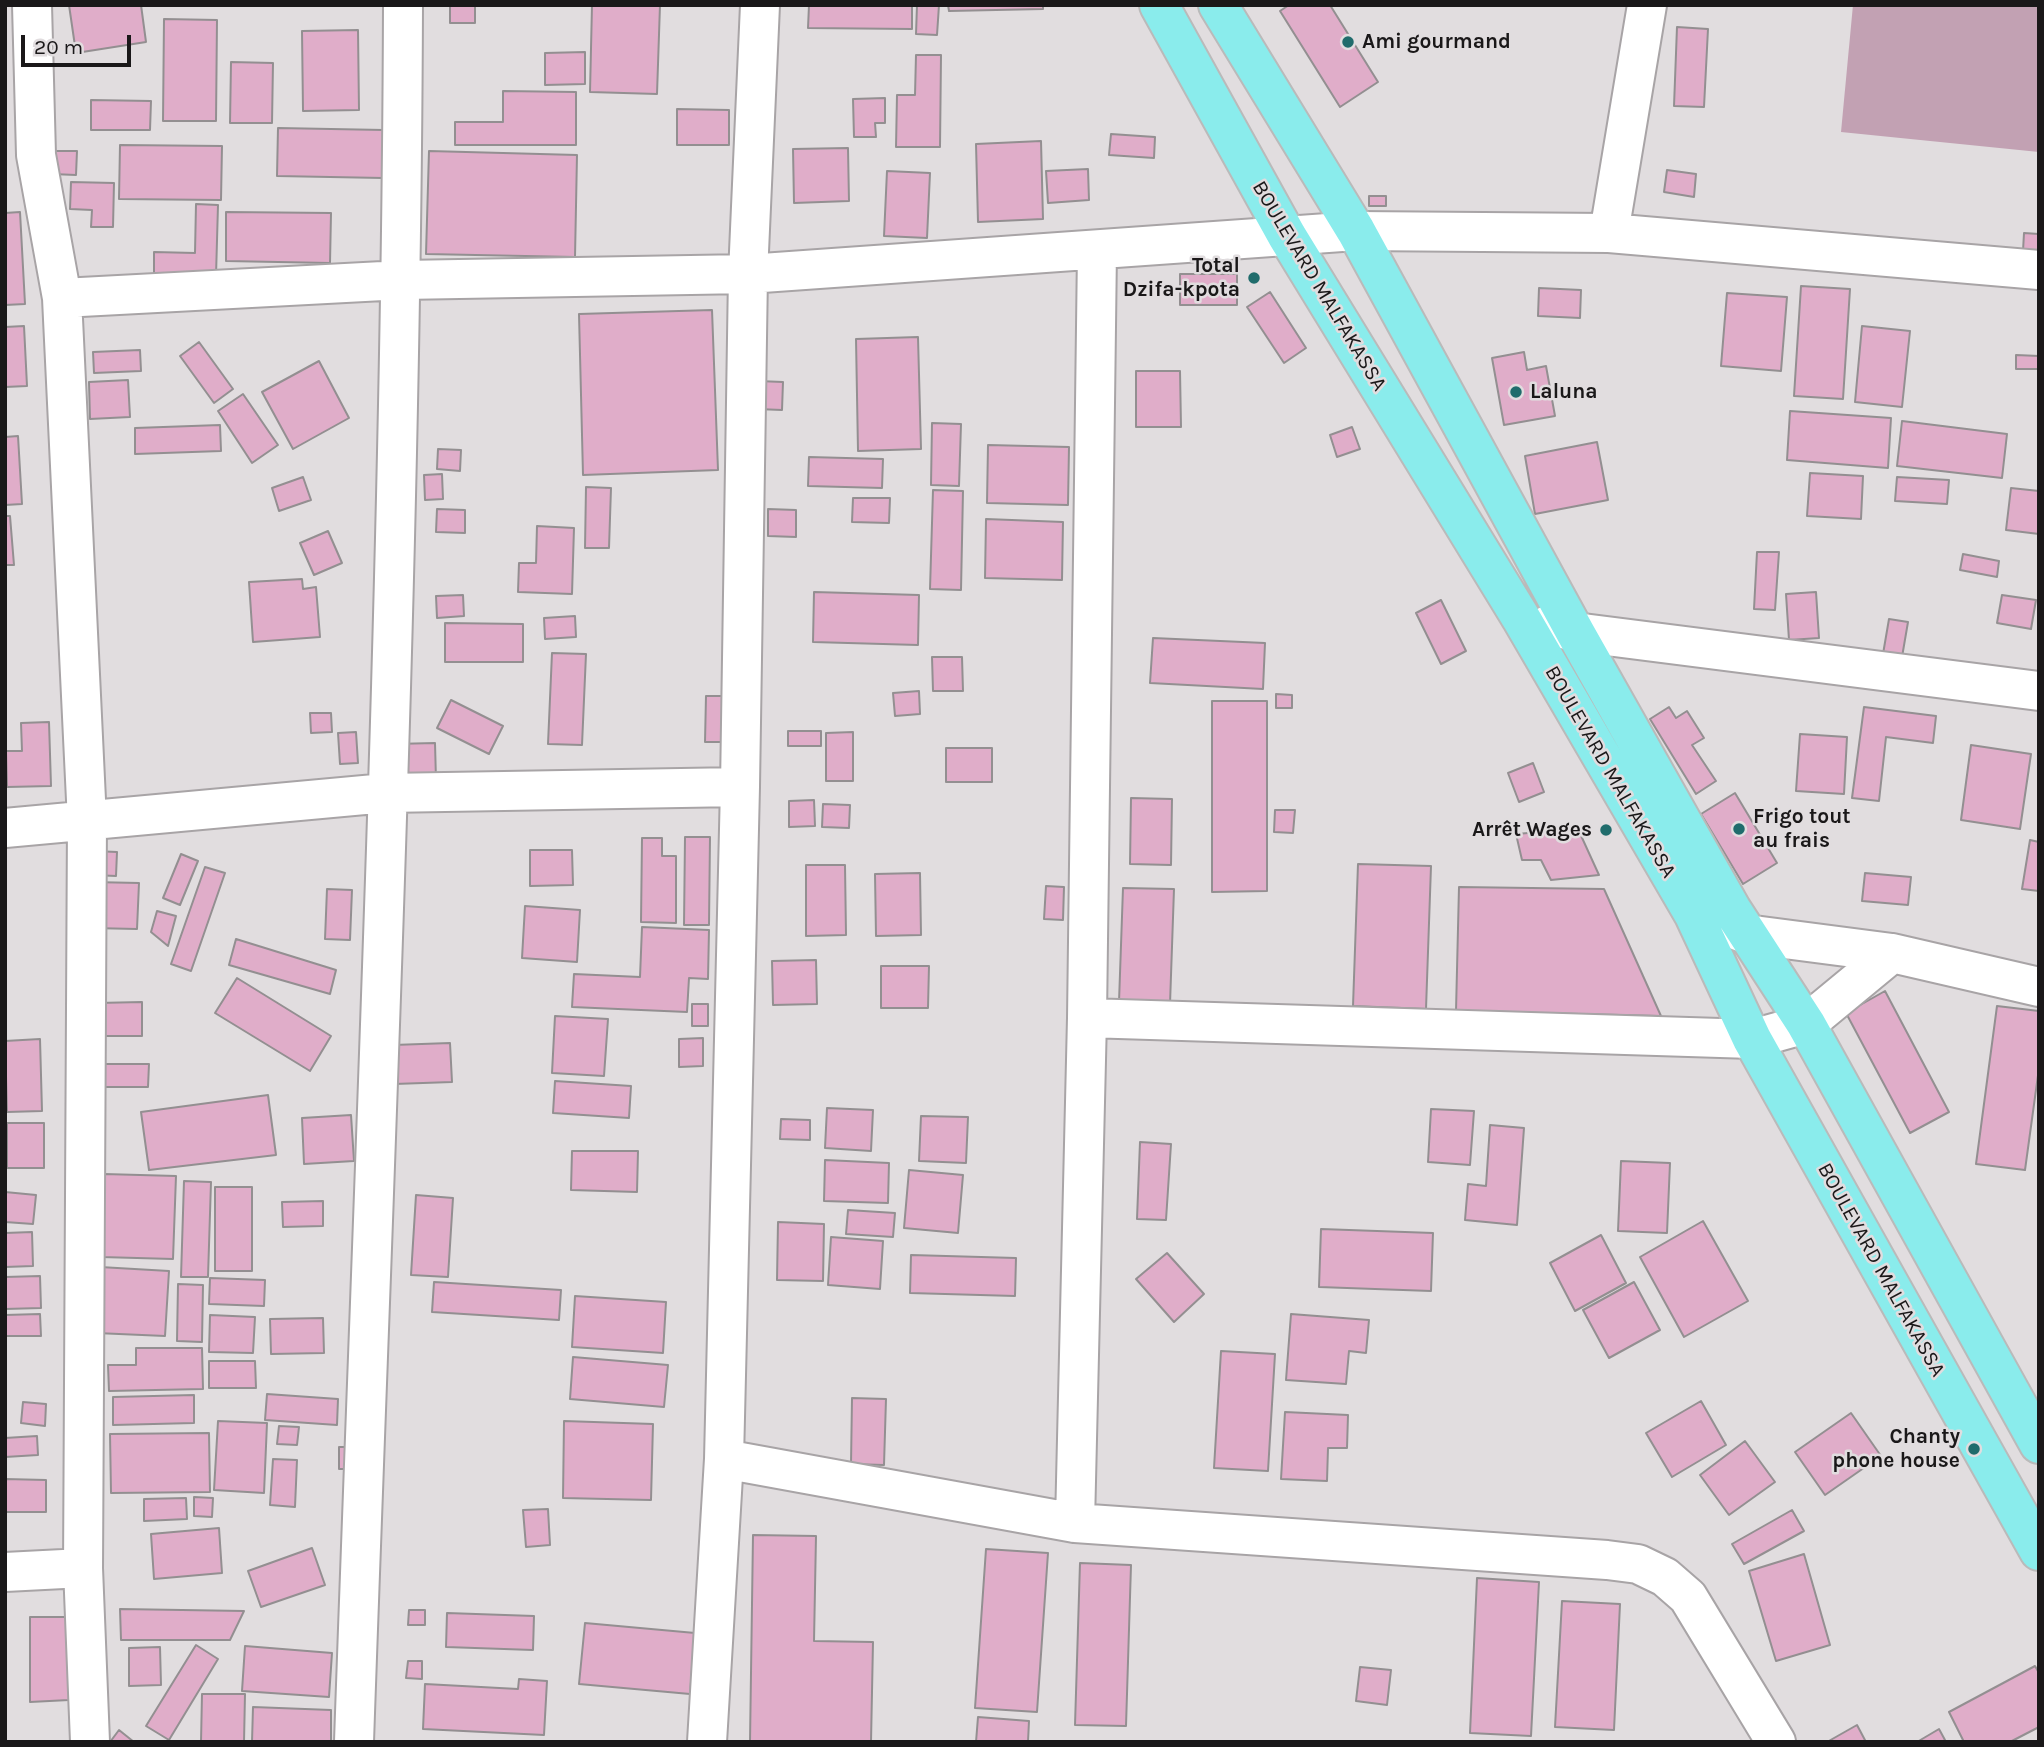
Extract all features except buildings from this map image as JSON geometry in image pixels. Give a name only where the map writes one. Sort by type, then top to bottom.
[{"type":"main road","name":"BOULEVARD MALFAKASSA","points":[[1159,5],[1287,236],[1521,618],[1694,915],[1752,1039],[2039,1551]]},
{"type":"main road","name":"BOULEVARD MALFAKASSA","points":[[1218,5],[1356,231],[1575,632],[1746,934],[1806,1024],[2039,1444]]},
{"type":"street","points":[[32,5],[21,157],[62,298],[87,821],[83,1568],[90,1742]]},
{"type":"street","points":[[354,1742],[402,280],[403,5]]},
{"type":"street","points":[[707,1742],[724,1459],[740,787],[748,274],[760,5]]},
{"type":"street","points":[[1609,233],[1647,5]]},
{"type":"street","points":[[62,298],[402,280],[748,274],[1356,231],[1609,233],[2039,270]]},
{"type":"street","points":[[1075,1524],[1087,1018],[1097,250]]},
{"type":"street","points":[[1521,618],[1575,632],[2039,691]]},
{"type":"street","points":[[5,828],[386,793],[740,787]]},
{"type":"street","points":[[1694,915],[1746,934],[1892,953],[2039,987]]},
{"type":"street","points":[[1087,1018],[1752,1039],[1806,1024],[1892,953]]},
{"type":"street","points":[[724,1459],[1075,1524],[1638,1564],[1665,1577],[1688,1597],[1776,1742]]},
{"type":"street","points":[[5,1572],[83,1568]]},
{"type":"shaded area","points":[[1853,5],[2039,5],[2039,152],[1841,132]]},
{"type":"place","name":"Ami gourmand","points":[[1348,42]]},
{"type":"place","name":"Total Dzifa-kpota","points":[[1254,278]]},
{"type":"place","name":"Laluna","points":[[1516,392]]},
{"type":"place","name":"Frigo tout au frais","points":[[1739,829]]},
{"type":"place","name":"Arrêt Wages","points":[[1606,830]]},
{"type":"place","name":"Chanty phone house","points":[[1974,1449]]}]
